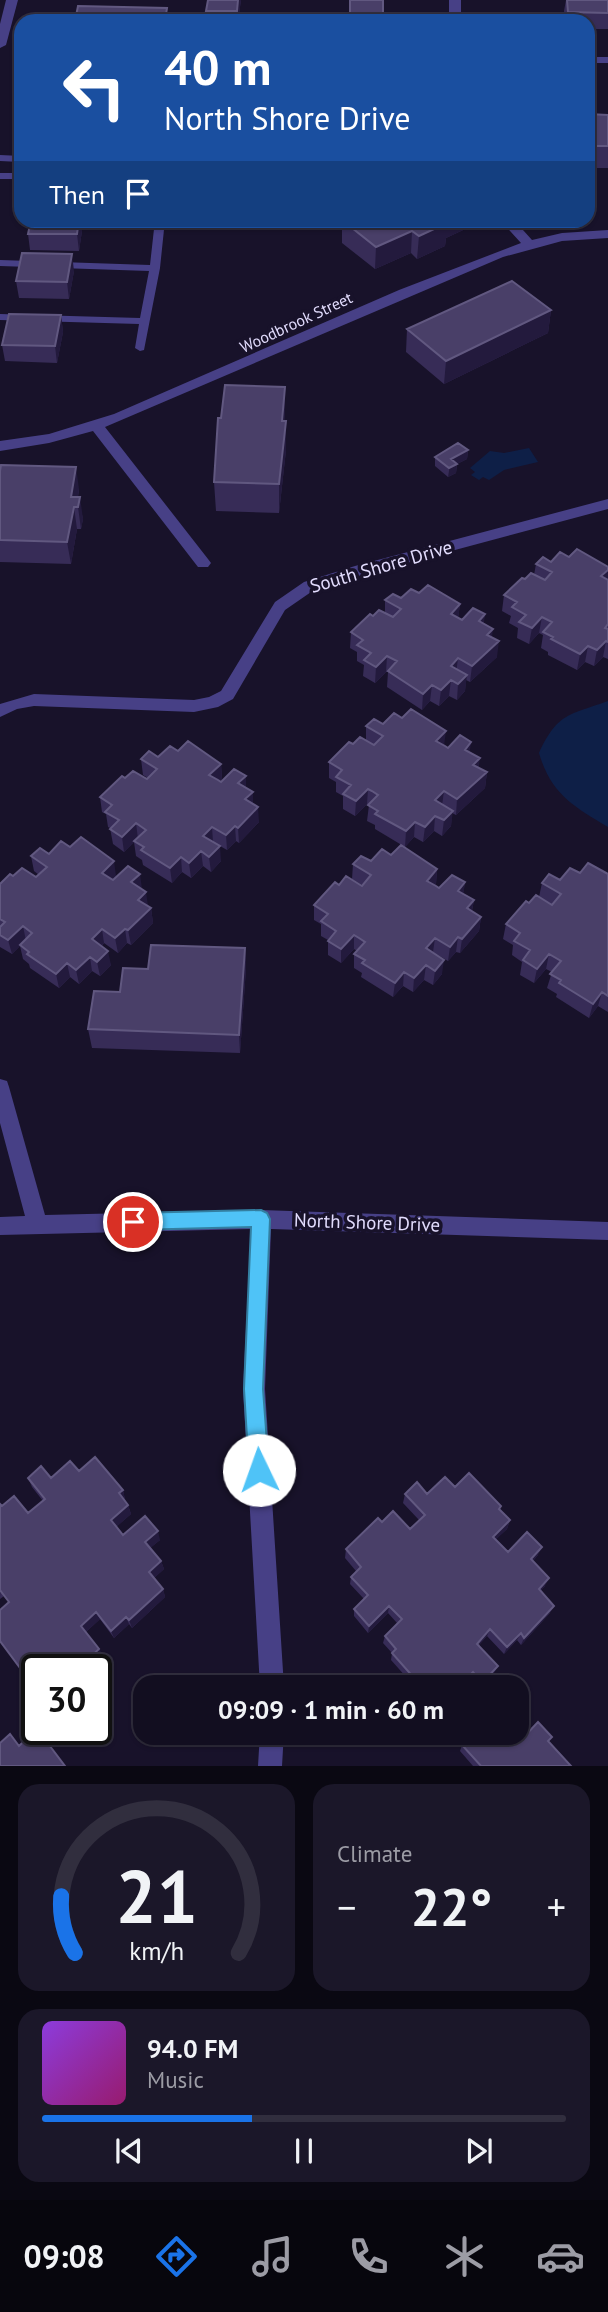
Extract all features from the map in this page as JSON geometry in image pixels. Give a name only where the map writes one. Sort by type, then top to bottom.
[{"type":"street","points":[[0,45],[12,0]]},
{"type":"street","points":[[514,228],[527,242]]},
{"type":"street","name":"Woodbrook Street","points":[[0,446],[70,435],[97,426],[237,368],[353,314],[527,242],[575,234],[608,234]]},
{"type":"street","points":[[97,426],[203,564]]},
{"type":"street","name":"South Shore Drive","points":[[0,710],[34,700],[194,706],[212,703],[227,695],[280,607],[292,595],[309,586],[355,571],[608,504]]},
{"type":"street","points":[[0,1087],[37,1224]]},
{"type":"street","points":[[261,1219],[254,1389],[271,1675]]},
{"type":"street","name":"North Shore Drive","points":[[0,1226],[261,1219],[608,1231]]},
{"type":"street","points":[[270,1766],[271,1745]]},
{"type":"lane","points":[[140,348],[155,268],[159,228]]},
{"type":"lane","points":[[0,263],[155,268]]},
{"type":"lane","points":[[0,317],[145,321]]},
{"type":"water","points":[[529,448],[538,462],[504,470],[489,480],[483,477],[479,480],[471,475],[475,472],[470,468],[490,451],[504,453]]},
{"type":"water","points":[[608,701],[608,827],[565,798],[550,779],[539,753],[559,722],[574,713]]},
{"type":"building","points":[[208,0],[238,0],[237,11],[206,11]]},
{"type":"building","points":[[350,0],[383,0],[383,14],[350,14]]},
{"type":"building","points":[[567,0],[608,0],[608,13],[568,12]]},
{"type":"building","points":[[78,6],[167,8],[166,14],[76,14]]},
{"type":"building","points":[[595,114],[608,115],[608,146],[595,146]]},
{"type":"building","points":[[29,228],[78,228],[77,234],[28,234]]},
{"type":"building","points":[[352,228],[436,228],[419,236],[412,231],[376,247]]},
{"type":"building","points":[[22,253],[72,254],[67,282],[16,281]]},
{"type":"building","points":[[512,281],[551,310],[446,361],[407,329]]},
{"type":"building","points":[[9,314],[61,315],[55,346],[2,345]]},
{"type":"building","points":[[225,385],[285,387],[282,421],[286,421],[279,484],[214,482],[218,418],[221,418]]},
{"type":"building","points":[[458,443],[468,450],[451,459],[457,464],[449,468],[435,457]]},
{"type":"building","points":[[1,465],[76,467],[71,497],[80,497],[78,507],[74,507],[67,542],[0,540]]},
{"type":"building","points":[[577,549],[608,567],[601,576],[608,580],[608,624],[605,628],[608,629],[608,642],[597,650],[588,646],[580,654],[543,632],[552,622],[542,617],[532,628],[519,622],[526,615],[512,607],[517,602],[504,595],[531,573],[545,580],[552,572],[536,564],[543,557],[551,562],[560,552],[569,557]]},
{"type":"building","points":[[428,585],[460,604],[451,614],[462,620],[473,608],[485,614],[479,621],[493,629],[487,635],[499,641],[472,666],[458,658],[451,666],[467,675],[458,684],[451,680],[441,690],[432,685],[423,694],[388,671],[397,661],[387,656],[376,667],[364,660],[371,653],[357,645],[363,640],[351,632],[370,614],[373,616],[379,610],[393,617],[401,609],[385,600],[393,594],[401,598],[411,589],[419,593]]},
{"type":"building","points":[[411,709],[446,731],[436,741],[448,748],[460,735],[471,742],[465,750],[480,758],[473,765],[487,772],[457,799],[444,791],[435,800],[453,811],[444,820],[435,816],[425,827],[415,822],[406,831],[375,814],[378,811],[368,805],[378,795],[372,791],[368,789],[356,801],[343,794],[351,785],[336,777],[342,770],[329,762],[349,742],[353,744],[360,737],[374,745],[383,736],[366,726],[374,719],[383,724],[394,713],[402,718]]},
{"type":"building","points":[[188,741],[221,764],[209,775],[221,782],[234,769],[246,776],[238,783],[253,792],[245,799],[258,807],[238,828],[235,826],[226,835],[212,827],[203,836],[220,846],[209,857],[201,851],[189,863],[181,857],[170,868],[141,850],[144,847],[134,841],[146,830],[136,823],[122,837],[110,829],[119,820],[105,812],[112,805],[100,797],[122,776],[125,778],[133,771],[147,779],[157,769],[141,759],[149,751],[158,757],[170,746],[178,751]]},
{"type":"building","points":[[81,837],[114,861],[102,873],[113,880],[128,866],[140,874],[131,882],[146,892],[138,900],[151,908],[128,930],[125,929],[115,938],[102,929],[92,939],[108,951],[97,962],[90,957],[76,970],[67,963],[56,974],[27,954],[29,952],[20,945],[32,933],[23,926],[8,940],[0,935],[0,927],[5,922],[0,919],[0,884],[10,874],[13,876],[22,868],[36,877],[47,867],[31,856],[40,848],[49,854],[61,841],[70,847]]},
{"type":"building","points":[[401,845],[437,869],[427,881],[439,888],[452,875],[465,882],[458,891],[474,900],[467,908],[481,917],[462,939],[458,937],[450,947],[435,938],[426,948],[444,960],[435,971],[426,965],[414,978],[404,972],[395,983],[362,963],[365,960],[354,954],[365,942],[359,938],[354,935],[341,949],[328,941],[336,931],[321,921],[328,914],[314,905],[335,882],[339,885],[346,876],[362,886],[371,875],[353,864],[361,856],[371,861],[382,849],[391,855]]},
{"type":"building","points":[[588,863],[608,874],[608,996],[602,992],[593,1004],[559,983],[561,980],[550,974],[561,961],[549,954],[537,969],[523,960],[530,950],[514,941],[520,933],[506,924],[526,901],[529,903],[536,895],[552,905],[561,894],[542,883],[549,874],[560,880],[570,868],[580,873]]},
{"type":"building","points":[[151,945],[245,948],[239,1035],[88,1029],[94,991],[120,992],[123,968],[148,969]]},
{"type":"building","points":[[95,1457],[123,1490],[119,1493],[128,1505],[111,1520],[123,1535],[145,1516],[158,1531],[145,1542],[161,1561],[149,1572],[163,1589],[129,1620],[126,1617],[111,1631],[96,1612],[81,1626],[99,1649],[94,1654],[21,1654],[21,1669],[0,1641],[0,1610],[9,1602],[0,1590],[0,1504],[2,1506],[14,1496],[28,1513],[45,1499],[28,1478],[41,1466],[51,1478],[70,1461],[79,1471]]},
{"type":"building","points":[[469,1473],[501,1506],[499,1509],[510,1520],[493,1537],[508,1552],[527,1532],[542,1547],[531,1559],[549,1578],[539,1589],[554,1606],[524,1638],[521,1633],[507,1647],[490,1629],[477,1644],[498,1666],[490,1675],[475,1675],[473,1672],[470,1675],[411,1675],[392,1653],[396,1649],[385,1636],[402,1619],[389,1606],[369,1626],[354,1609],[368,1595],[351,1577],[361,1567],[346,1549],[378,1518],[382,1522],[393,1511],[410,1529],[425,1515],[405,1494],[417,1482],[427,1494],[445,1477],[455,1487]]},
{"type":"building","points":[[538,1722],[552,1737],[548,1741],[571,1766],[481,1766],[462,1745],[529,1745],[529,1732]]},
{"type":"building","points":[[10,1734],[19,1746],[49,1745],[65,1766],[0,1766],[0,1743]]},
{"type":"route","points":[[133,1222],[261,1219],[254,1389],[259,1470]]}]
